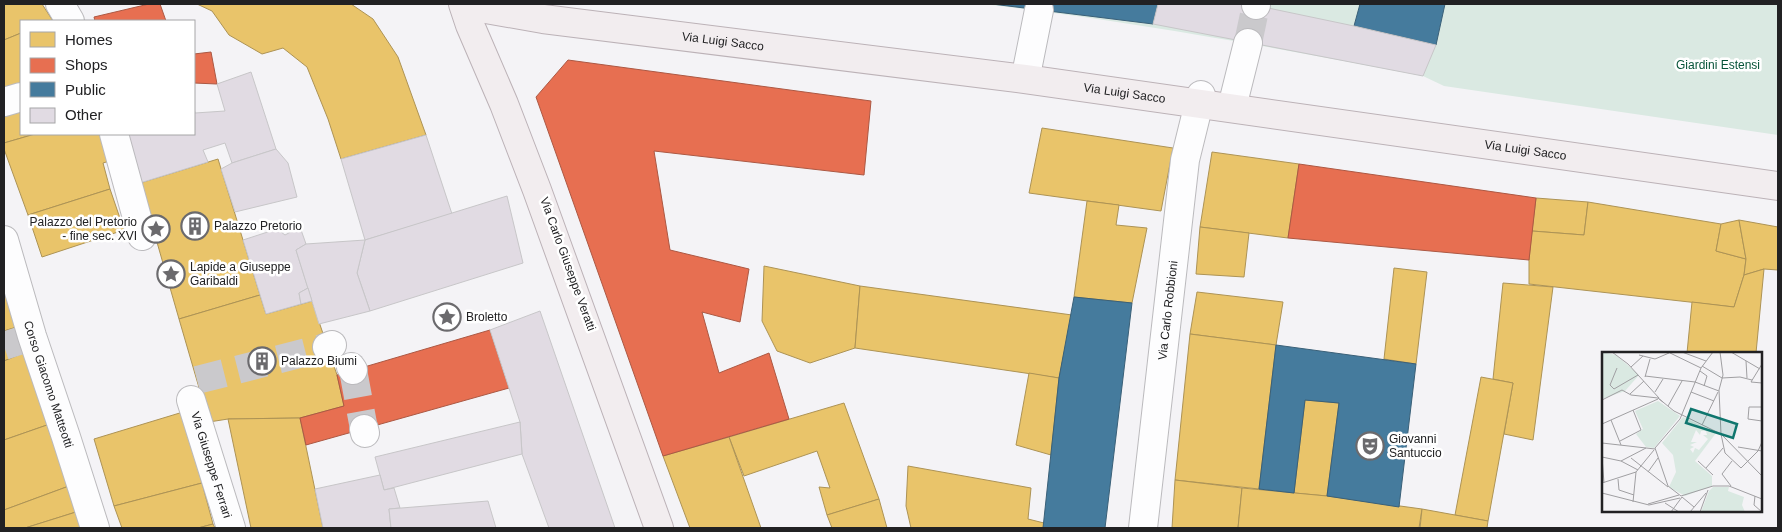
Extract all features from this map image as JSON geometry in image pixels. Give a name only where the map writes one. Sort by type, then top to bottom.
[{"type":"main road","name":"Via Carlo Giuseppe Veratti","points":[[463,4],[537,190],[659,528]]},
{"type":"main road","name":"Via Luigi Sacco","points":[[470,4],[480,8],[543,19],[1016,78],[1200,99],[1234,99],[1778,177]]},
{"type":"main road","name":"Via Luigi Sacco","points":[[507,4],[1027,70],[1200,99],[1778,186]]},
{"type":"street","points":[[60,4],[69,20]]},
{"type":"street","name":"Via Carlo Giuseppe Veratti","points":[[463,4],[475,22],[512,110],[664,528]]},
{"type":"street","points":[[1027,70],[1039,10]]},
{"type":"street","points":[[1234,99],[1248,43]]},
{"type":"street","points":[[4,102],[20,96]]},
{"type":"street","name":"Via Carlo Robbioni","points":[[1142,528],[1185,160],[1200,99]]},
{"type":"street","points":[[114,135],[142,236]]},
{"type":"street","name":"Corso Giacomo Matteotti","points":[[4,240],[27,338],[66,437],[95,528]]},
{"type":"street","name":"Via Giuseppe Ferrari","points":[[192,387],[231,528]]},
{"type":"green space","name":"Giardini Estensi","points":[[982,4],[1778,4],[1778,135],[1444,86],[1423,76],[1258,45],[1093,18]]},
{"type":"building: Homes","points":[[4,4],[42,4],[52,20],[20,20],[20,33],[4,40]]},
{"type":"building: Homes","points":[[197,4],[351,4],[373,19],[398,57],[426,135],[341,159],[328,119],[307,67],[283,48],[262,54],[229,35],[212,11]]},
{"type":"building: Homes","points":[[20,33],[20,86],[4,94],[4,40]]},
{"type":"building: Homes","points":[[20,105],[20,135],[32,135],[4,143],[4,110]]},
{"type":"building: Homes","points":[[1042,128],[1173,148],[1161,211],[1029,193]]},
{"type":"building: Homes","points":[[32,135],[108,135],[116,159],[103,163],[110,189],[28,215],[4,149],[4,143]]},
{"type":"building: Homes","points":[[1212,152],[1299,164],[1288,238],[1200,227]]},
{"type":"building: Homes","name":"Palazzo Pretorio","points":[[218,159],[260,295],[179,319],[140,183]]},
{"type":"building: Homes","points":[[110,189],[124,230],[42,257],[28,215]]},
{"type":"building: Homes","points":[[1536,198],[1588,202],[1584,235],[1532,231]]},
{"type":"building: Homes","points":[[1087,201],[1119,205],[1116,225],[1147,228],[1132,303],[1074,297]]},
{"type":"building: Homes","points":[[1588,202],[1721,224],[1716,251],[1746,259],[1744,275],[1734,307],[1529,284],[1532,231],[1584,235]]},
{"type":"building: Homes","points":[[1739,220],[1746,259],[1716,251],[1721,224]]},
{"type":"building: Homes","points":[[1739,220],[1778,227],[1778,270],[1764,269],[1744,275],[1746,259]]},
{"type":"building: Homes","points":[[1200,227],[1249,233],[1244,277],[1196,274]]},
{"type":"building: Homes","points":[[764,266],[860,286],[855,348],[810,363],[777,351],[762,321]]},
{"type":"building: Homes","points":[[1394,268],[1427,272],[1416,364],[1384,359]]},
{"type":"building: Homes","points":[[1764,269],[1756,352],[1687,352],[1692,302],[1734,307],[1744,275]]},
{"type":"building: Homes","points":[[1503,283],[1553,287],[1533,440],[1504,434],[1513,383],[1493,379]]},
{"type":"building: Homes","points":[[860,286],[1072,315],[1059,378],[855,348]]},
{"type":"building: Homes","points":[[4,291],[17,327],[4,331]]},
{"type":"building: Homes","points":[[1197,292],[1283,302],[1276,345],[1190,334]]},
{"type":"building: Homes","name":"Palazzo Biumi","points":[[260,295],[266,314],[312,301],[337,375],[344,406],[300,418],[228,419],[209,422],[179,319]]},
{"type":"building: Homes","points":[[17,327],[26,352],[4,361],[4,331]]},
{"type":"building: Homes","points":[[1190,334],[1276,345],[1259,489],[1175,480]]},
{"type":"building: Homes","points":[[26,352],[47,425],[4,440],[4,361]]},
{"type":"building: Homes","points":[[1029,373],[1059,378],[1051,455],[1016,445]]},
{"type":"building: Homes","points":[[1481,377],[1513,383],[1488,521],[1455,515]]},
{"type":"building: Homes","points":[[1305,400],[1339,403],[1327,496],[1294,493]]},
{"type":"building: Homes","points":[[844,403],[879,499],[827,515],[819,487],[830,488],[817,451],[744,476],[729,437]]},
{"type":"building: Homes","points":[[183,412],[202,483],[114,506],[94,439]]},
{"type":"building: Homes","points":[[300,418],[323,528],[251,528],[228,419]]},
{"type":"building: Homes","points":[[47,425],[69,486],[4,510],[4,440]]},
{"type":"building: Homes","points":[[729,437],[761,528],[690,528],[663,456]]},
{"type":"building: Homes","points":[[908,466],[1031,488],[1028,519],[1044,523],[1043,528],[911,528],[906,506]]},
{"type":"building: Homes","points":[[1175,480],[1242,488],[1238,528],[1172,528]]},
{"type":"building: Homes","points":[[202,483],[213,524],[198,528],[122,528],[114,506]]},
{"type":"building: Homes","points":[[69,486],[76,512],[25,528],[4,528],[4,510]]},
{"type":"building: Homes","points":[[1242,488],[1327,496],[1422,509],[1419,528],[1238,528]]},
{"type":"building: Homes","points":[[879,499],[887,528],[832,528],[827,515]]},
{"type":"building: Homes","points":[[1422,509],[1488,521],[1487,528],[1420,528]]},
{"type":"building: Homes","points":[[76,512],[81,528],[25,528]]},
{"type":"building: Homes","points":[[213,524],[215,528],[198,528]]},
{"type":"building: Shops","points":[[149,4],[160,4],[166,20],[95,20],[94,17]]},
{"type":"building: Shops","points":[[211,52],[217,84],[195,83],[195,54]]},
{"type":"building: Shops","points":[[568,60],[871,101],[864,175],[654,151],[670,250],[749,269],[740,322],[702,312],[719,373],[769,353],[789,419],[663,456],[536,97]]},
{"type":"building: Shops","points":[[1299,164],[1536,198],[1529,260],[1288,238]]},
{"type":"building: Shops","points":[[490,330],[509,388],[306,445],[300,418],[344,406],[337,375]]},
{"type":"building: Public","points":[[992,4],[1158,4],[1153,24]]},
{"type":"building: Public","points":[[1360,4],[1445,4],[1436,45],[1354,26]]},
{"type":"building: Public","points":[[1074,297],[1132,303],[1105,528],[1043,528],[1059,378]]},
{"type":"building: Public","name":"Giovanni Santuccio","points":[[1276,345],[1416,364],[1399,507],[1327,496],[1339,403],[1305,400],[1294,493],[1259,489]]},
{"type":"building: Other","points":[[1158,4],[1249,4],[1436,45],[1423,76],[1153,24]]},
{"type":"building: Other","points":[[251,72],[276,149],[232,163],[225,143],[203,150],[208,162],[140,183],[127,135],[195,135],[195,113],[225,111],[217,84]]},
{"type":"building: Other","points":[[426,135],[452,214],[365,240],[341,159]]},
{"type":"building: Other","points":[[276,149],[288,163],[297,197],[235,212],[221,169],[232,163]]},
{"type":"building: Other","points":[[507,196],[523,263],[370,311],[357,273],[365,240]]},
{"type":"building: Other","points":[[300,227],[306,244],[296,250],[308,288],[299,293],[301,304],[266,314],[243,240],[277,229],[285,235]]},
{"type":"building: Other","points":[[365,240],[357,273],[370,311],[319,324],[296,250],[306,244]]},
{"type":"building: Other","points":[[308,288],[312,301],[301,304],[299,293]]},
{"type":"building: Other","points":[[540,311],[615,528],[549,528],[522,454],[520,422],[490,330]]},
{"type":"building: Other","points":[[520,422],[522,454],[384,490],[375,457]]},
{"type":"building: Other","points":[[380,475],[384,490],[394,488],[400,508],[389,509],[391,528],[323,528],[315,489]]},
{"type":"building: Other","points":[[488,501],[496,528],[391,528],[389,509]]},
{"type":"tunnel","points":[[1248,43],[1256,5]]},
{"type":"tunnel","points":[[4,346],[22,340]]},
{"type":"tunnel","points":[[197,380],[327,347]]},
{"type":"tunnel","points":[[353,370],[364,429]]},
{"type":"place","name":"Palazzo Pretorio","points":[[195,226]]},
{"type":"place","name":"Palazzo del Pretorio - fine sec. XVI","points":[[156,229]]},
{"type":"place","name":"Lapide a Giuseppe Garibaldi","points":[[171,274]]},
{"type":"place","name":"Broletto","points":[[447,317]]},
{"type":"place","name":"Palazzo Biumi","points":[[262,361]]},
{"type":"place","name":"Giovanni Santuccio","points":[[1370,446]]}]
